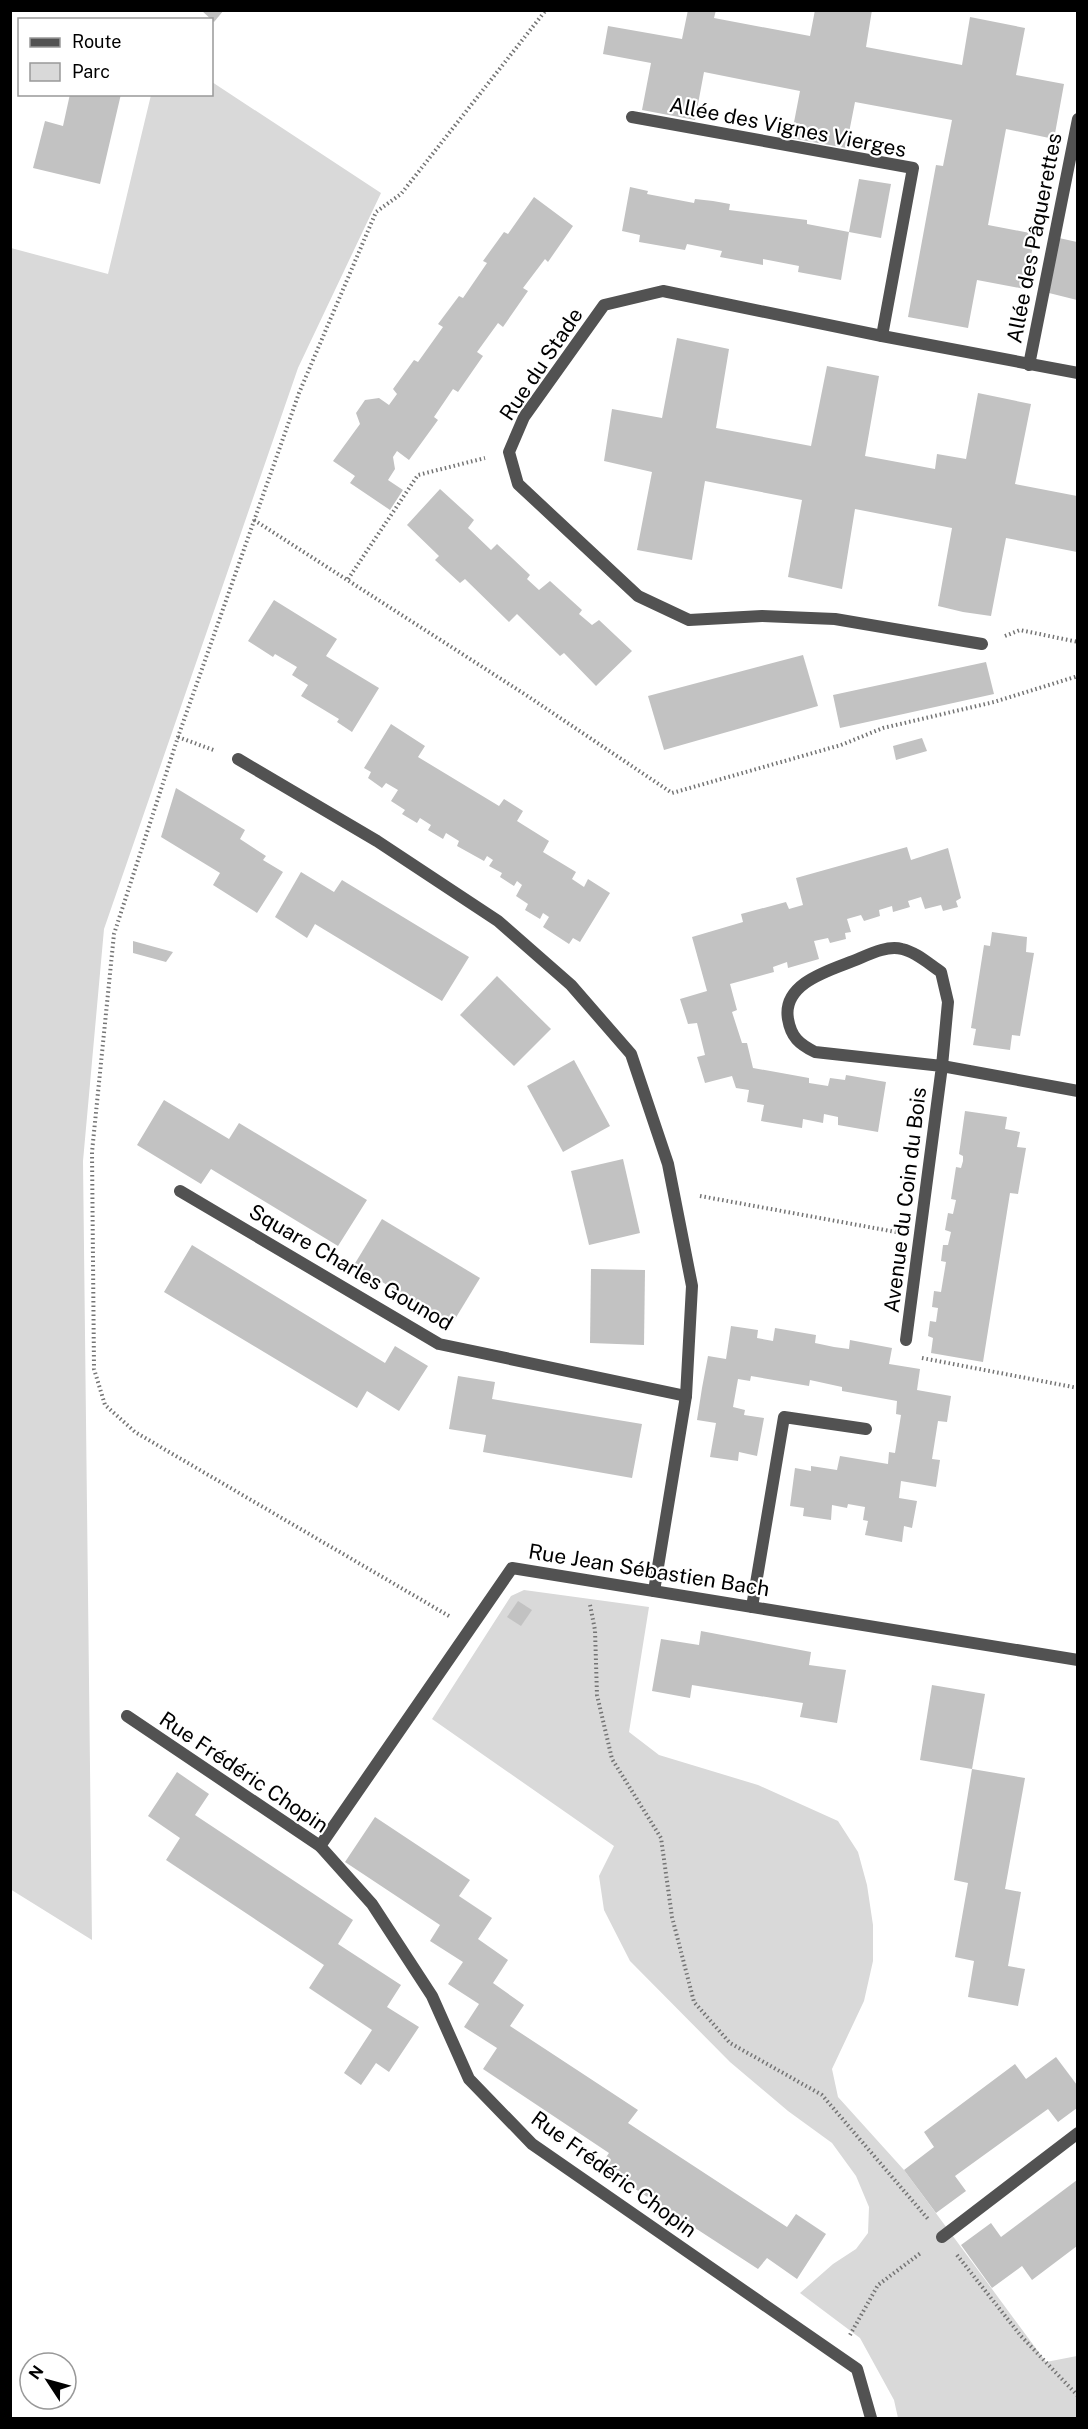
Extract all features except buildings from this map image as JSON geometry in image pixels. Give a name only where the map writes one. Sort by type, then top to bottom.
[{"type":"street","name":"Allée des Vignes Vierges","points":[[632,117],[913,168],[882,336]]},
{"type":"street","name":"Allée des Pâquerettes","points":[[1029,365],[1077,119]]},
{"type":"street","name":"Rue du Stade","points":[[982,644],[835,619],[762,616],[688,620],[638,596],[518,484],[509,452],[524,417],[604,304],[663,291],[1077,373]]},
{"type":"street","points":[[238,759],[377,841],[498,921],[572,985],[631,1054],[668,1164],[692,1286],[686,1396],[654,1591]]},
{"type":"street","name":"Avenue du Coin du Bois","points":[[906,1340],[921,1237],[942,1065],[948,1002],[941,972],[919,956],[901,948],[882,950],[825,972],[794,991],[786,1008],[790,1029],[798,1043],[815,1052],[942,1065],[1077,1091]]},
{"type":"street","name":"Square Charles Gounod","points":[[180,1191],[439,1344],[686,1396]]},
{"type":"street","points":[[752,1607],[784,1417],[866,1429]]},
{"type":"street","name":"Rue Jean Sébastien Bach","points":[[320,1846],[512,1568],[1077,1660]]},
{"type":"street","name":"Rue Frédéric Chopin","points":[[127,1716],[320,1846],[372,1904],[432,1996],[469,2079],[532,2145],[857,2368],[871,2418]]},
{"type":"street","points":[[942,2237],[1077,2133]]},
{"type":"path","points":[[470,1628],[135,1432],[105,1405],[94,1368],[92,1152],[114,934],[178,737],[299,393],[376,212],[401,194],[546,10]]},
{"type":"path","points":[[348,579],[417,476],[509,452]]},
{"type":"path","points":[[254,520],[526,695],[672,793],[841,745],[883,728],[994,702],[1077,676]]},
{"type":"path","points":[[982,644],[1020,630],[1077,642]]},
{"type":"path","points":[[178,737],[238,759]]},
{"type":"path","points":[[673,1191],[921,1237]]},
{"type":"path","points":[[906,1340],[919,1357],[1077,1388]]},
{"type":"path","points":[[585,1580],[595,1630],[597,1695],[612,1759],[661,1838],[672,1917],[694,2001],[730,2043],[822,2095],[896,2179],[1021,2336],[1077,2396]]},
{"type":"path","points":[[840,2356],[878,2285],[942,2237]]},
{"type":"green space","points":[[213,83],[381,193],[298,368],[104,929],[83,1161],[92,1940],[10,1889],[11,248],[108,274],[151,96],[213,96]]},
{"type":"green space","points":[[524,1590],[649,1607],[629,1732],[659,1755],[758,1785],[838,1821],[858,1852],[867,1885],[873,1925],[873,1961],[864,2001],[832,2069],[838,2097],[904,2170],[1046,2362],[1077,2356],[1077,2418],[898,2418],[894,2400],[860,2338],[800,2293],[833,2264],[856,2249],[868,2233],[869,2207],[856,2176],[832,2143],[788,2111],[730,2062],[630,1961],[604,1910],[599,1876],[614,1846],[432,1719],[511,1596]]}]
